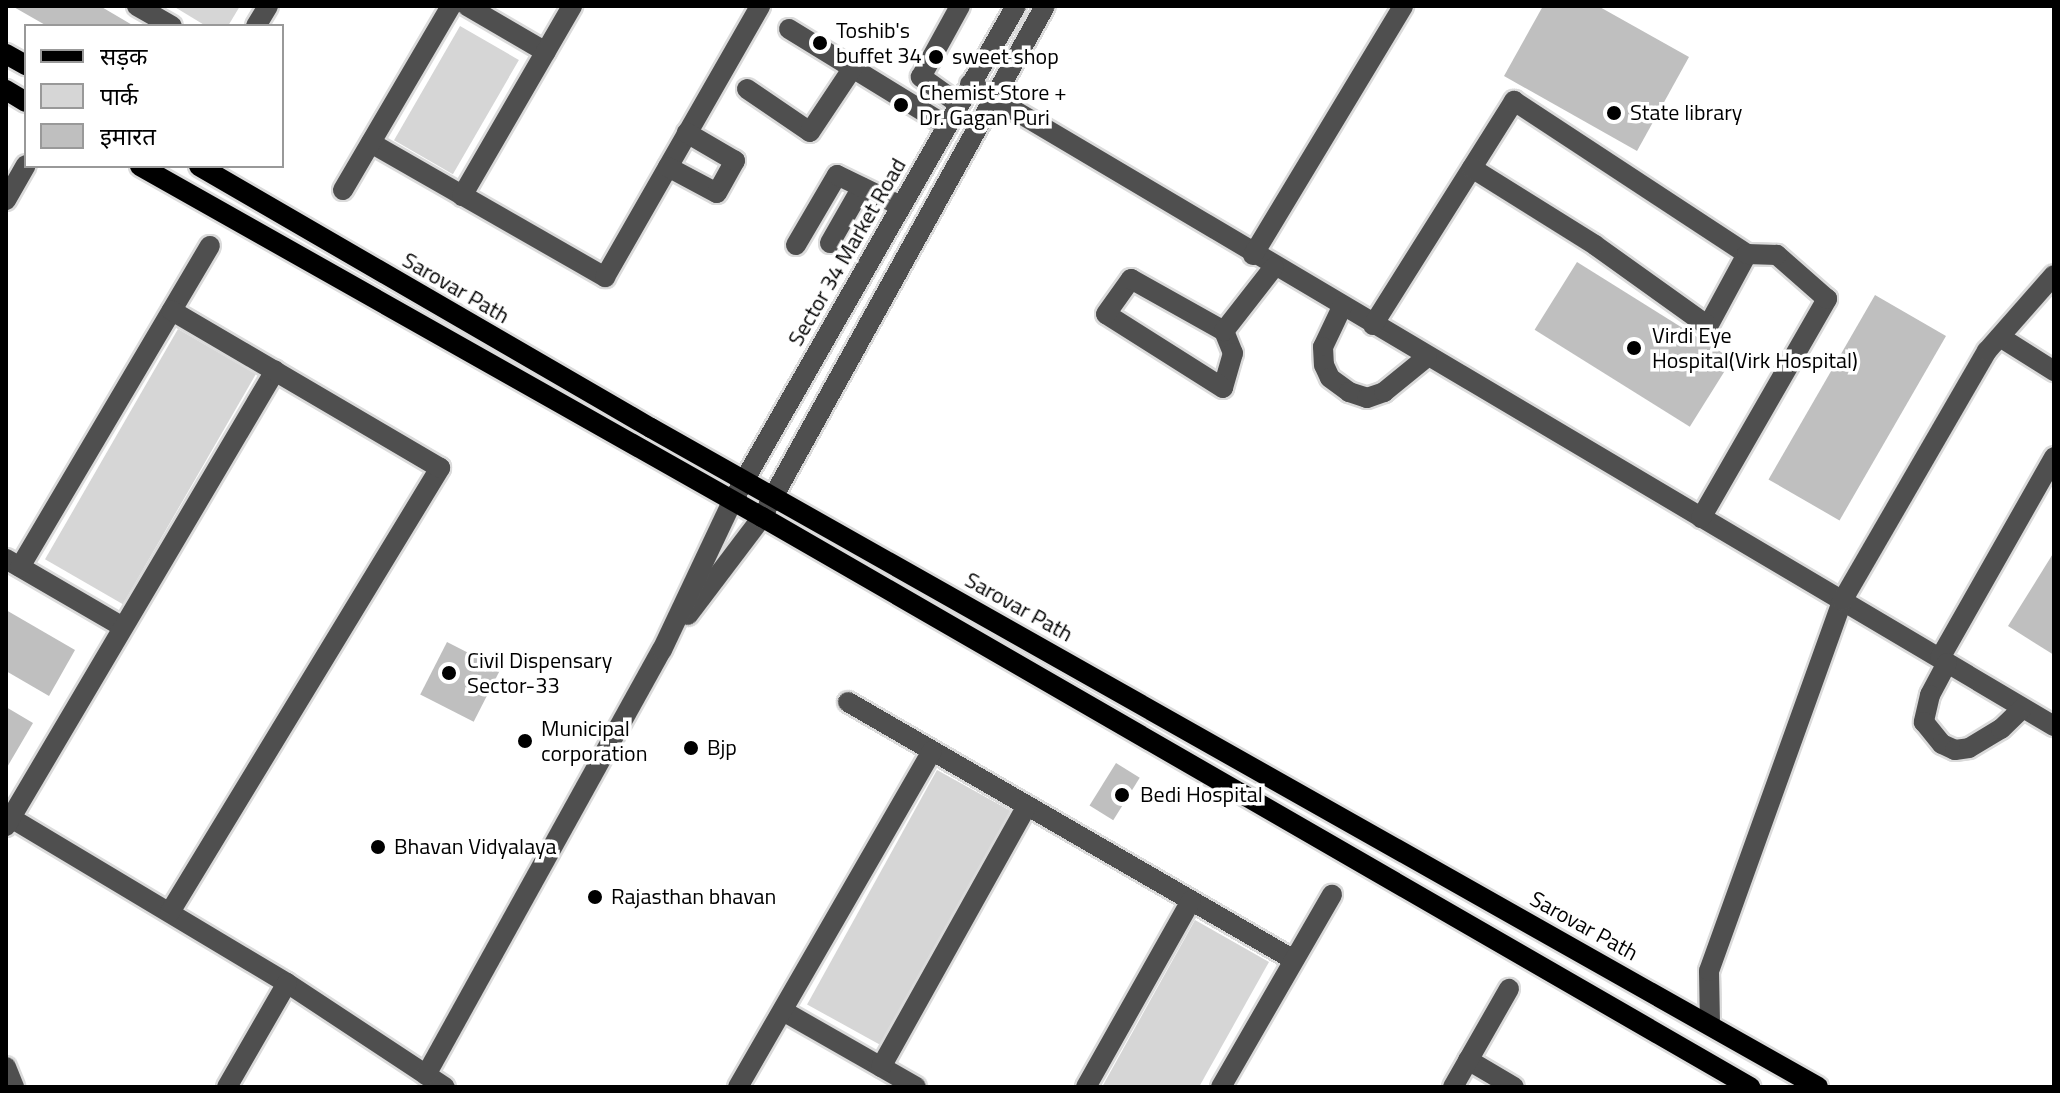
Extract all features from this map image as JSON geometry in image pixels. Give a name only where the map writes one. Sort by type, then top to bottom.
[{"type":"main road","points":[[6,54],[24,64]]},
{"type":"main road","points":[[6,90],[24,101]]},
{"type":"main road","points":[[144,168],[733,500],[1750,1087]]},
{"type":"main road","name":"Sarovar Path","points":[[202,168],[744,480],[1818,1087]]},
{"type":"street","points":[[138,6],[169,24]]},
{"type":"street","points":[[257,24],[268,6]]},
{"type":"street","points":[[343,190],[451,6]]},
{"type":"street","points":[[467,6],[546,52]]},
{"type":"street","points":[[462,196],[572,6]]},
{"type":"street","points":[[371,143],[605,277],[760,6]]},
{"type":"street","points":[[959,104],[921,77],[960,6]]},
{"type":"street","name":"Sector 34 Market Road","points":[[662,650],[733,500],[1016,6]]},
{"type":"street","points":[[426,1075],[662,650],[762,517],[1045,6]]},
{"type":"street","points":[[1253,255],[1403,6]]},
{"type":"street","points":[[789,29],[947,126]]},
{"type":"street","points":[[747,89],[810,132],[852,69]]},
{"type":"street","points":[[970,84],[1253,255],[2054,726]]},
{"type":"street","points":[[1373,325],[1514,101],[1747,254],[1777,255],[1827,299],[1701,518]]},
{"type":"street","points":[[668,167],[717,193],[735,161],[687,133]]},
{"type":"street","points":[[6,200],[24,168]]},
{"type":"street","points":[[1472,168],[1595,245],[1708,326],[1747,254]]},
{"type":"street","points":[[796,245],[837,175],[901,206]]},
{"type":"street","points":[[830,243],[862,187]]},
{"type":"street","points":[[123,627],[13,563],[210,246]]},
{"type":"street","points":[[1224,331],[1274,267]]},
{"type":"street","points":[[1710,1024],[1709,971],[1842,601],[1987,351],[2054,275]]},
{"type":"street","points":[[1131,279],[1224,331],[1233,353],[1223,388],[1106,314],[1131,279]]},
{"type":"street","points":[[1342,307],[1323,347],[1324,365],[1330,378],[1349,392],[1367,398],[1384,392],[1427,357]]},
{"type":"street","points":[[170,912],[440,468],[172,311]]},
{"type":"street","points":[[2000,337],[2054,371]]},
{"type":"street","points":[[275,371],[8,820],[287,983],[445,1087]]},
{"type":"street","points":[[2023,708],[2001,729],[1969,748],[1955,750],[1942,744],[1924,722],[1930,695],[1944,661],[2054,457]]},
{"type":"street","points":[[848,702],[1294,960]]},
{"type":"street","points":[[738,1087],[932,751]]},
{"type":"street","points":[[881,1067],[1027,806]]},
{"type":"street","points":[[1221,1087],[1332,895]]},
{"type":"street","points":[[1086,1087],[1191,901]]},
{"type":"street","points":[[227,1087],[287,983]]},
{"type":"street","points":[[1453,1087],[1509,989]]},
{"type":"street","points":[[783,1011],[916,1087]]},
{"type":"street","points":[[1468,1060],[1514,1087]]},
{"type":"street","points":[[6,1067],[14,1087]]},
{"type":"green space","points":[[173,6],[240,6],[229,24],[203,24]]},
{"type":"green space","points":[[460,26],[519,60],[453,174],[394,140]]},
{"type":"green space","points":[[178,329],[256,374],[123,604],[45,559]]},
{"type":"green space","points":[[937,770],[1011,811],[881,1046],[807,1004]]},
{"type":"green space","points":[[1195,920],[1269,962],[1199,1087],[1102,1087]]},
{"type":"building","points":[[12,6],[100,6],[131,24],[44,24]]},
{"type":"building","name":"State library","points":[[1543,6],[1598,6],[1689,57],[1637,151],[1504,76]]},
{"type":"building","points":[[1577,262],[1732,359],[1690,427],[1535,330]]},
{"type":"building","points":[[1875,295],[1946,336],[1840,520],[1768,479]]},
{"type":"building","points":[[2054,552],[2054,655],[2008,626]]},
{"type":"building","points":[[6,610],[75,650],[49,696],[6,671]]},
{"type":"building","points":[[447,642],[500,669],[474,722],[420,695]]},
{"type":"building","points":[[6,707],[33,723],[6,769]]},
{"type":"building","points":[[1116,763],[1140,778],[1113,820],[1090,805]]},
{"type":"place","name":"Toshib's buffet 34","points":[[820,43]]},
{"type":"place","name":"sweet shop","points":[[936,57]]},
{"type":"place","name":"Chemist Store + Dr. Gagan Puri","points":[[901,105]]},
{"type":"place","name":"State library","points":[[1614,113]]},
{"type":"place","name":"Virdi Eye Hospital(Virk Hospital)","points":[[1634,348]]},
{"type":"place","name":"Civil Dispensary Sector-33","points":[[449,673]]},
{"type":"place","name":"Municipal corporation","points":[[525,741]]},
{"type":"place","name":"Bjp","points":[[691,748]]},
{"type":"place","name":"Bedi Hospital","points":[[1122,795]]},
{"type":"place","name":"Bhavan Vidyalaya","points":[[378,847]]},
{"type":"place","name":"Rajasthan bhavan","points":[[595,897]]}]
